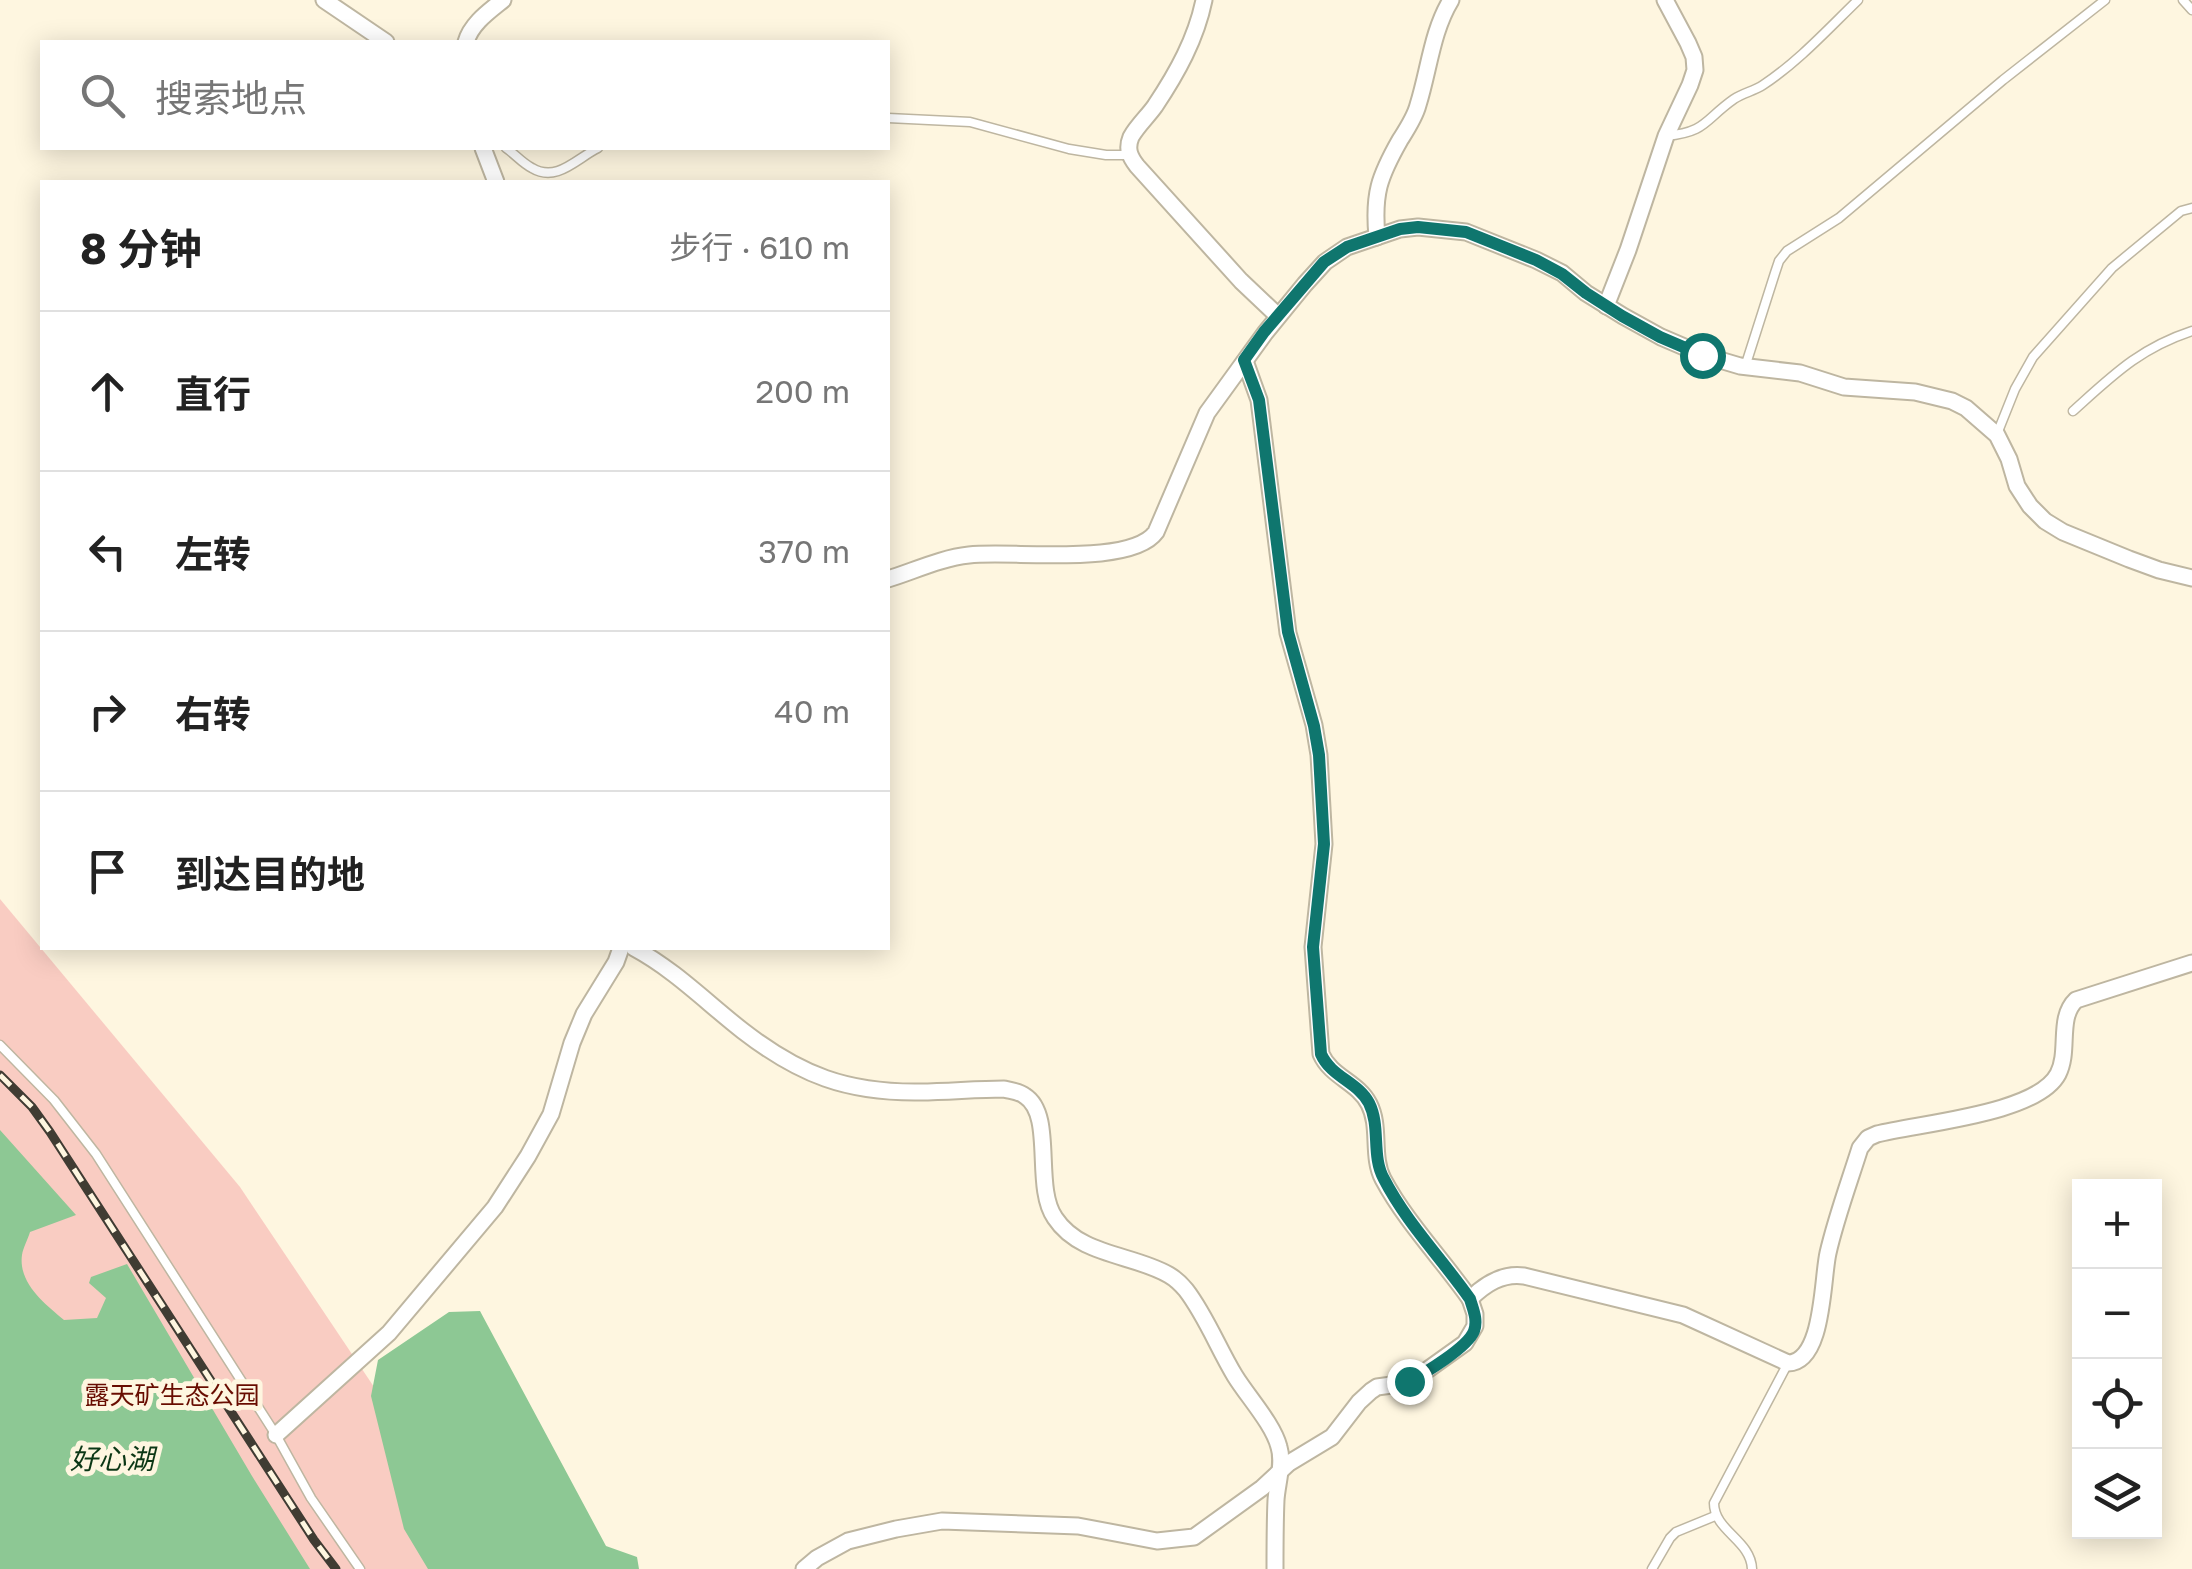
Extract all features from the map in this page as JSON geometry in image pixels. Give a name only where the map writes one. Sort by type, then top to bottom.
[{"type":"street","points":[[324,0],[383,40]]},
{"type":"street","points":[[467,40],[476,23],[503,0]]},
{"type":"street","points":[[1204,0],[1184,58],[1131,138],[1129,155],[1241,281],[1278,316]]},
{"type":"street","points":[[1376,237],[1375,194],[1417,111],[1436,33],[1451,0]]},
{"type":"street","points":[[1606,306],[1666,136],[1690,85],[1695,62],[1665,0]]},
{"type":"street","points":[[484,150],[495,180]]},
{"type":"street","points":[[890,578],[970,554],[1064,555],[1144,544],[1156,532],[1207,414],[1244,360],[1324,262],[1347,247],[1418,227],[1466,232],[1504,246],[1562,274],[1606,306],[1702,355],[1744,367],[1800,373],[1844,386],[1914,392],[1966,408],[1997,434],[2017,486],[2045,521],[2062,532],[2144,565],[2192,578]]},
{"type":"street","points":[[804,1569],[848,1541],[942,1521],[1078,1526],[1157,1541],[1194,1537],[1262,1488],[1288,1463],[1332,1437],[1371,1391],[1416,1378],[1465,1343],[1475,1326],[1470,1299],[1384,1179],[1369,1104],[1356,1088],[1329,1068],[1321,1054],[1313,947],[1324,844],[1319,755],[1288,632],[1259,400],[1244,360]]},
{"type":"street","points":[[276,1435],[389,1333],[495,1207],[552,1114],[577,1030],[619,950]]},
{"type":"street","points":[[637,950],[672,972],[744,1032],[809,1074],[884,1091],[1004,1089],[1030,1099],[1041,1132],[1046,1202],[1055,1219],[1083,1242],[1177,1280],[1274,1436],[1280,1456],[1276,1569]]},
{"type":"street","points":[[1470,1299],[1482,1287],[1516,1274],[1683,1315],[1788,1363],[1799,1361],[1815,1334],[1828,1253],[1860,1148],[1868,1138],[2006,1108],[2029,1098],[2057,1076],[2064,1059],[2066,1020],[2076,1000],[2192,964]]},
{"type":"lane","points":[[1666,136],[1700,128],[1735,99],[1761,87],[1858,0]]},
{"type":"lane","points":[[1744,367],[1774,273],[1787,251],[1839,218],[2105,0]]},
{"type":"lane","points":[[2183,0],[2192,10]]},
{"type":"lane","points":[[890,118],[970,122],[1070,149],[1129,155]]},
{"type":"lane","points":[[509,150],[535,170],[551,174],[595,150]]},
{"type":"lane","points":[[1997,434],[2033,357],[2124,256],[2181,211],[2192,208]]},
{"type":"lane","points":[[2073,410],[2144,350],[2192,331]]},
{"type":"lane","points":[[0,1045],[54,1100],[96,1154],[360,1569]]},
{"type":"lane","points":[[1752,1569],[1750,1554],[1715,1516],[1714,1503],[1788,1363]]},
{"type":"lane","points":[[1652,1569],[1676,1532],[1715,1516]]},
{"type":"green space","name":"露天矿生态公园","points":[[0,899],[240,1187],[496,1569],[0,1569]]},
{"type":"water","name":"好心湖","points":[[0,1130],[76,1215],[30,1232],[22,1265],[34,1292],[64,1320],[97,1318],[106,1298],[89,1283],[91,1277],[127,1264],[310,1569],[0,1569]]},
{"type":"water","points":[[480,1311],[606,1546],[637,1557],[639,1569],[428,1569],[404,1529],[371,1396],[378,1360],[449,1312]]},
{"type":"railway","points":[[0,1075],[50,1132],[336,1569]]},
{"type":"route","points":[[1409,1381],[1469,1339],[1475,1314],[1470,1299],[1384,1179],[1369,1104],[1356,1088],[1329,1068],[1321,1054],[1313,947],[1324,844],[1319,755],[1283,606],[1259,400],[1244,360],[1324,262],[1347,247],[1418,227],[1466,232],[1536,260],[1622,316],[1702,355]]}]
